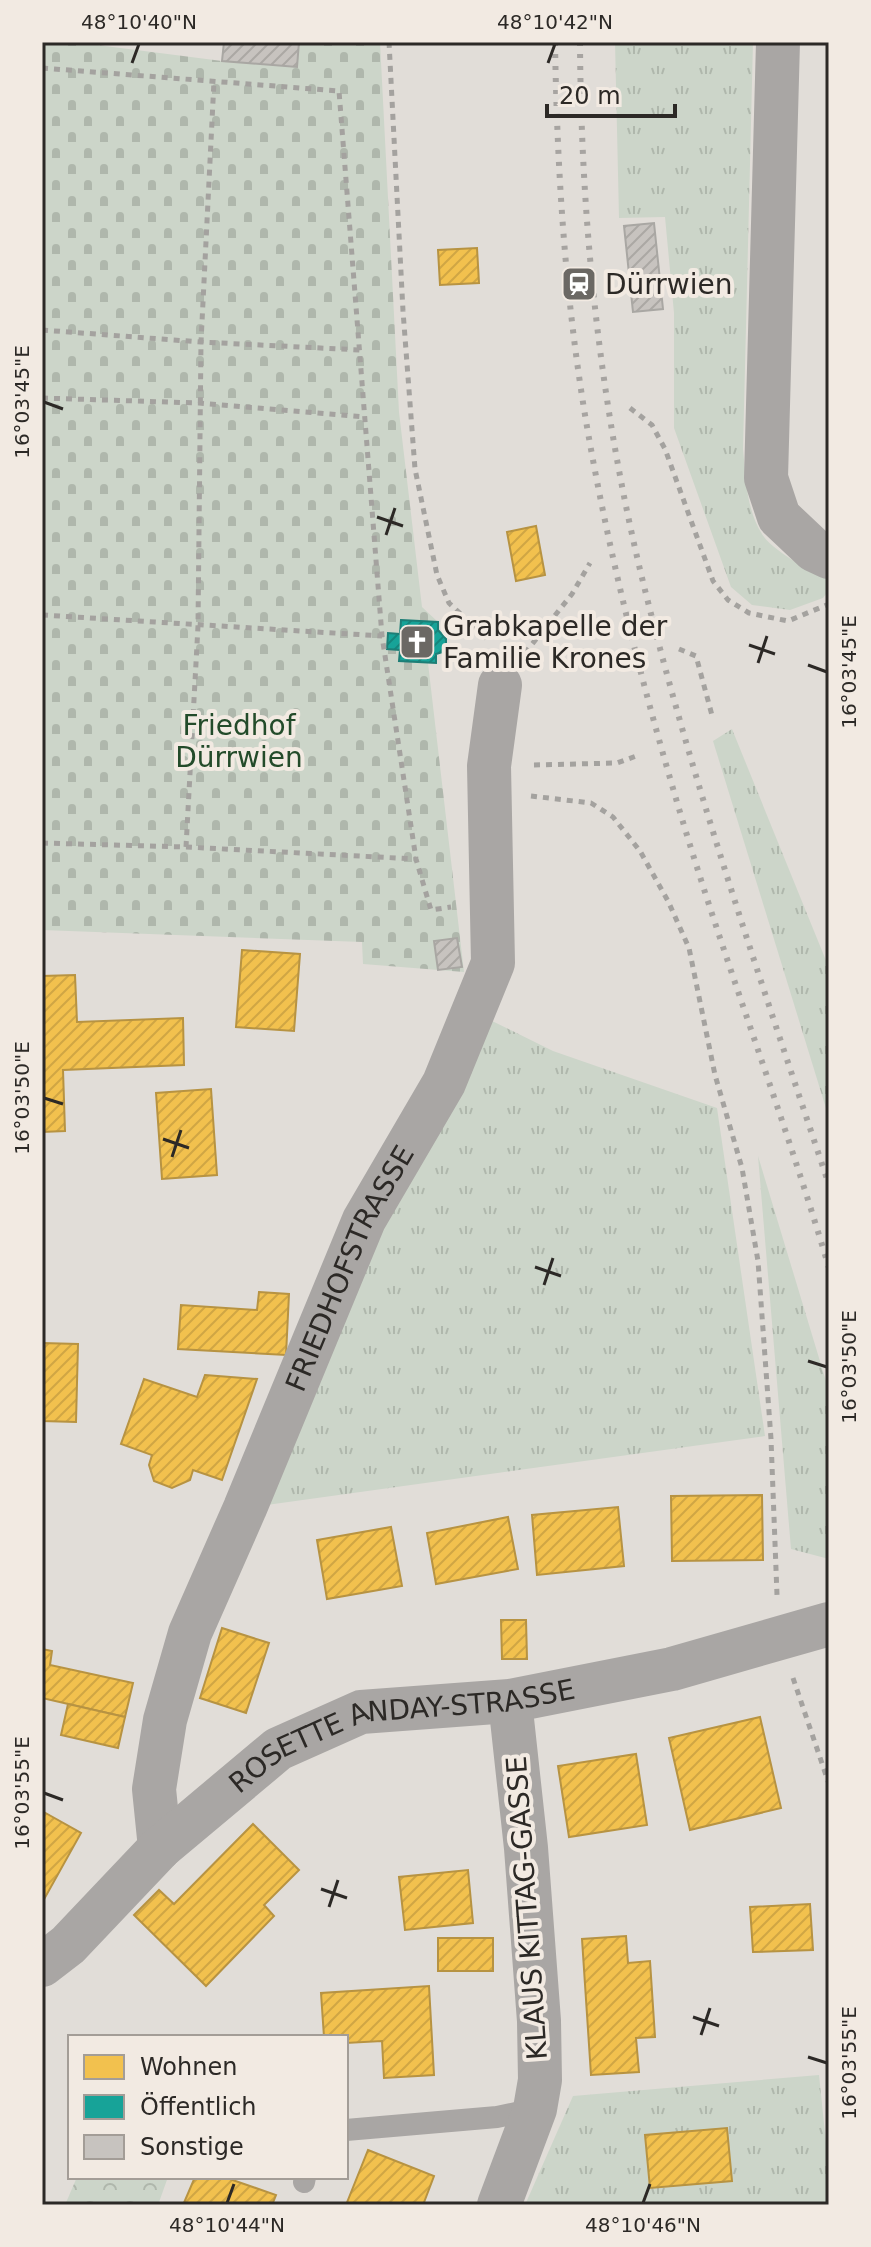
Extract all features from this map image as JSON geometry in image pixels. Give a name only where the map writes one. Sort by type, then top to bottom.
[{"type":"street","points":[[778,42],[766,478],[779,517],[814,550],[829,557]]},
{"type":"street","name":"FRIEDHOFSTRASSE","points":[[160,1848],[154,1789],[165,1720],[190,1633],[364,1220],[444,1083],[493,963],[489,766],[500,685]]},
{"type":"street","name":"ROSETTE ANDAY-STRASSE","points":[[42,1965],[68,1945],[160,1848],[278,1749],[361,1712],[510,1701],[672,1669],[829,1624]]},
{"type":"street","name":"KLAUS KITTAG-GASSE","points":[[499,2205],[535,2109],[540,2080],[539,2021],[526,1848],[510,1701]]},
{"type":"lane","points":[[348,2130],[497,2117],[535,2109]]},
{"type":"path","points":[[389,42],[415,469],[437,575],[449,603],[489,642],[500,685]]},
{"type":"path","points":[[42,68],[339,91],[382,636],[416,859],[42,843]]},
{"type":"path","points":[[186,847],[198,626],[199,403],[214,81]]},
{"type":"path","points":[[42,330],[360,350]]},
{"type":"path","points":[[42,398],[199,403],[365,417]]},
{"type":"path","points":[[630,408],[652,425],[665,449],[713,581],[728,600],[749,613],[788,621],[829,604]]},
{"type":"path","points":[[500,685],[572,594],[590,563]]},
{"type":"path","points":[[42,615],[382,636]]},
{"type":"path","points":[[679,649],[696,656],[713,719]]},
{"type":"path","points":[[489,766],[617,763],[639,755]]},
{"type":"path","points":[[489,766],[526,795],[591,803],[613,817],[640,851],[668,901],[689,948],[715,1075],[742,1168],[758,1261],[771,1439],[778,1637],[829,1784]]},
{"type":"green space","name":"Friedhof Dürrwien","points":[[42,42],[74,42],[222,61],[224,42],[380,42],[399,412],[422,607],[438,622],[438,630],[446,639],[443,652],[436,655],[436,663],[428,663],[464,972],[363,964],[362,942],[42,930]]},
{"type":"green space","points":[[615,42],[753,42],[743,449],[748,493],[757,524],[767,540],[792,560],[829,579],[829,590],[823,598],[790,610],[752,605],[731,587],[674,428],[674,313],[665,217],[619,218]]},
{"type":"green space","points":[[732,729],[829,968],[829,1118],[713,741]]},
{"type":"green space","points":[[486,1018],[553,1051],[717,1108],[765,1436],[245,1508]]},
{"type":"green space","points":[[758,1156],[829,1391],[829,1559],[791,1549]]},
{"type":"green space","points":[[819,2075],[829,2172],[829,2205],[525,2205],[573,2096]]},
{"type":"green space","points":[[76,2179],[167,2179],[158,2205],[65,2205]]},
{"type":"building: Wohnen","points":[[477,248],[479,283],[440,285],[438,250]]},
{"type":"building: Wohnen","points":[[536,526],[545,575],[516,581],[507,532]]},
{"type":"building: Wohnen","points":[[242,950],[300,954],[294,1031],[236,1027]]},
{"type":"building: Wohnen","points":[[75,975],[77,1022],[183,1018],[184,1065],[63,1070],[65,1131],[42,1132],[42,976]]},
{"type":"building: Wohnen","points":[[211,1089],[217,1175],[162,1179],[156,1093]]},
{"type":"building: Wohnen","points":[[259,1292],[289,1294],[286,1355],[178,1349],[181,1305],[257,1310]]},
{"type":"building: Wohnen","points":[[42,1343],[78,1344],[76,1422],[42,1421]]},
{"type":"building: Wohnen","points":[[205,1375],[257,1379],[222,1480],[193,1470],[190,1480],[172,1488],[154,1481],[149,1465],[152,1455],[121,1444],[144,1379],[197,1397]]},
{"type":"building: Wohnen","points":[[762,1495],[763,1560],[672,1561],[671,1496]]},
{"type":"building: Wohnen","points":[[618,1507],[624,1566],[537,1575],[532,1515]]},
{"type":"building: Wohnen","points":[[508,1517],[518,1569],[436,1584],[427,1533]]},
{"type":"building: Wohnen","points":[[391,1527],[402,1586],[327,1599],[317,1540]]},
{"type":"building: Wohnen","points":[[501,1620],[526,1620],[527,1659],[502,1659]]},
{"type":"building: Wohnen","points":[[222,1628],[269,1643],[246,1713],[200,1698]]},
{"type":"building: Wohnen","points":[[42,1649],[52,1651],[50,1665],[133,1683],[125,1717],[42,1698]]},
{"type":"building: Wohnen","points":[[68,1704],[125,1717],[118,1748],[61,1735]]},
{"type":"building: Wohnen","points":[[760,1717],[781,1808],[690,1830],[669,1738]]},
{"type":"building: Wohnen","points":[[636,1754],[647,1825],[569,1837],[558,1766]]},
{"type":"building: Wohnen","points":[[42,1811],[81,1833],[42,1903]]},
{"type":"building: Wohnen","points":[[253,1824],[299,1870],[264,1905],[274,1916],[206,1986],[134,1915],[159,1890],[174,1904]]},
{"type":"building: Wohnen","points":[[468,1870],[473,1923],[405,1930],[399,1877]]},
{"type":"building: Wohnen","points":[[810,1904],[813,1950],[753,1952],[750,1907]]},
{"type":"building: Wohnen","points":[[626,1936],[628,1963],[650,1961],[655,2037],[636,2038],[639,2072],[591,2075],[582,1939]]},
{"type":"building: Wohnen","points":[[438,1938],[493,1938],[493,1971],[438,1971]]},
{"type":"building: Wohnen","points":[[429,1986],[434,2075],[384,2078],[382,2041],[348,2043],[348,2035],[324,2035],[321,1993]]},
{"type":"building: Wohnen","points":[[727,2128],[732,2181],[650,2188],[645,2135]]},
{"type":"building: Wohnen","points":[[368,2150],[434,2176],[423,2205],[346,2205]]},
{"type":"building: Wohnen","points":[[194,2179],[230,2179],[276,2195],[272,2205],[183,2205]]},
{"type":"building: Öffentlich","name":"Grabkapelle der Familie Krones","points":[[401,620],[438,622],[438,630],[446,639],[446,645],[443,652],[436,654],[436,663],[399,661],[400,650],[387,649],[388,633],[400,634]]},
{"type":"building: Sonstige","points":[[224,42],[299,42],[297,67],[222,61]]},
{"type":"building: Sonstige","points":[[654,223],[663,309],[633,312],[624,226]]},
{"type":"building: Sonstige","points":[[457,938],[462,967],[438,970],[434,941]]},
{"type":"railway","points":[[555,42],[567,280],[586,421],[613,559],[647,695],[690,846],[829,1268]]},
{"type":"railway","points":[[580,42],[584,179],[596,316],[629,519],[664,662],[707,813],[829,1185]]},
{"type":"place","name":"Dürrwien","points":[[579,284]]},
{"type":"place","name":"Grabkapelle der Familie Krones","points":[[417,642]]}]
